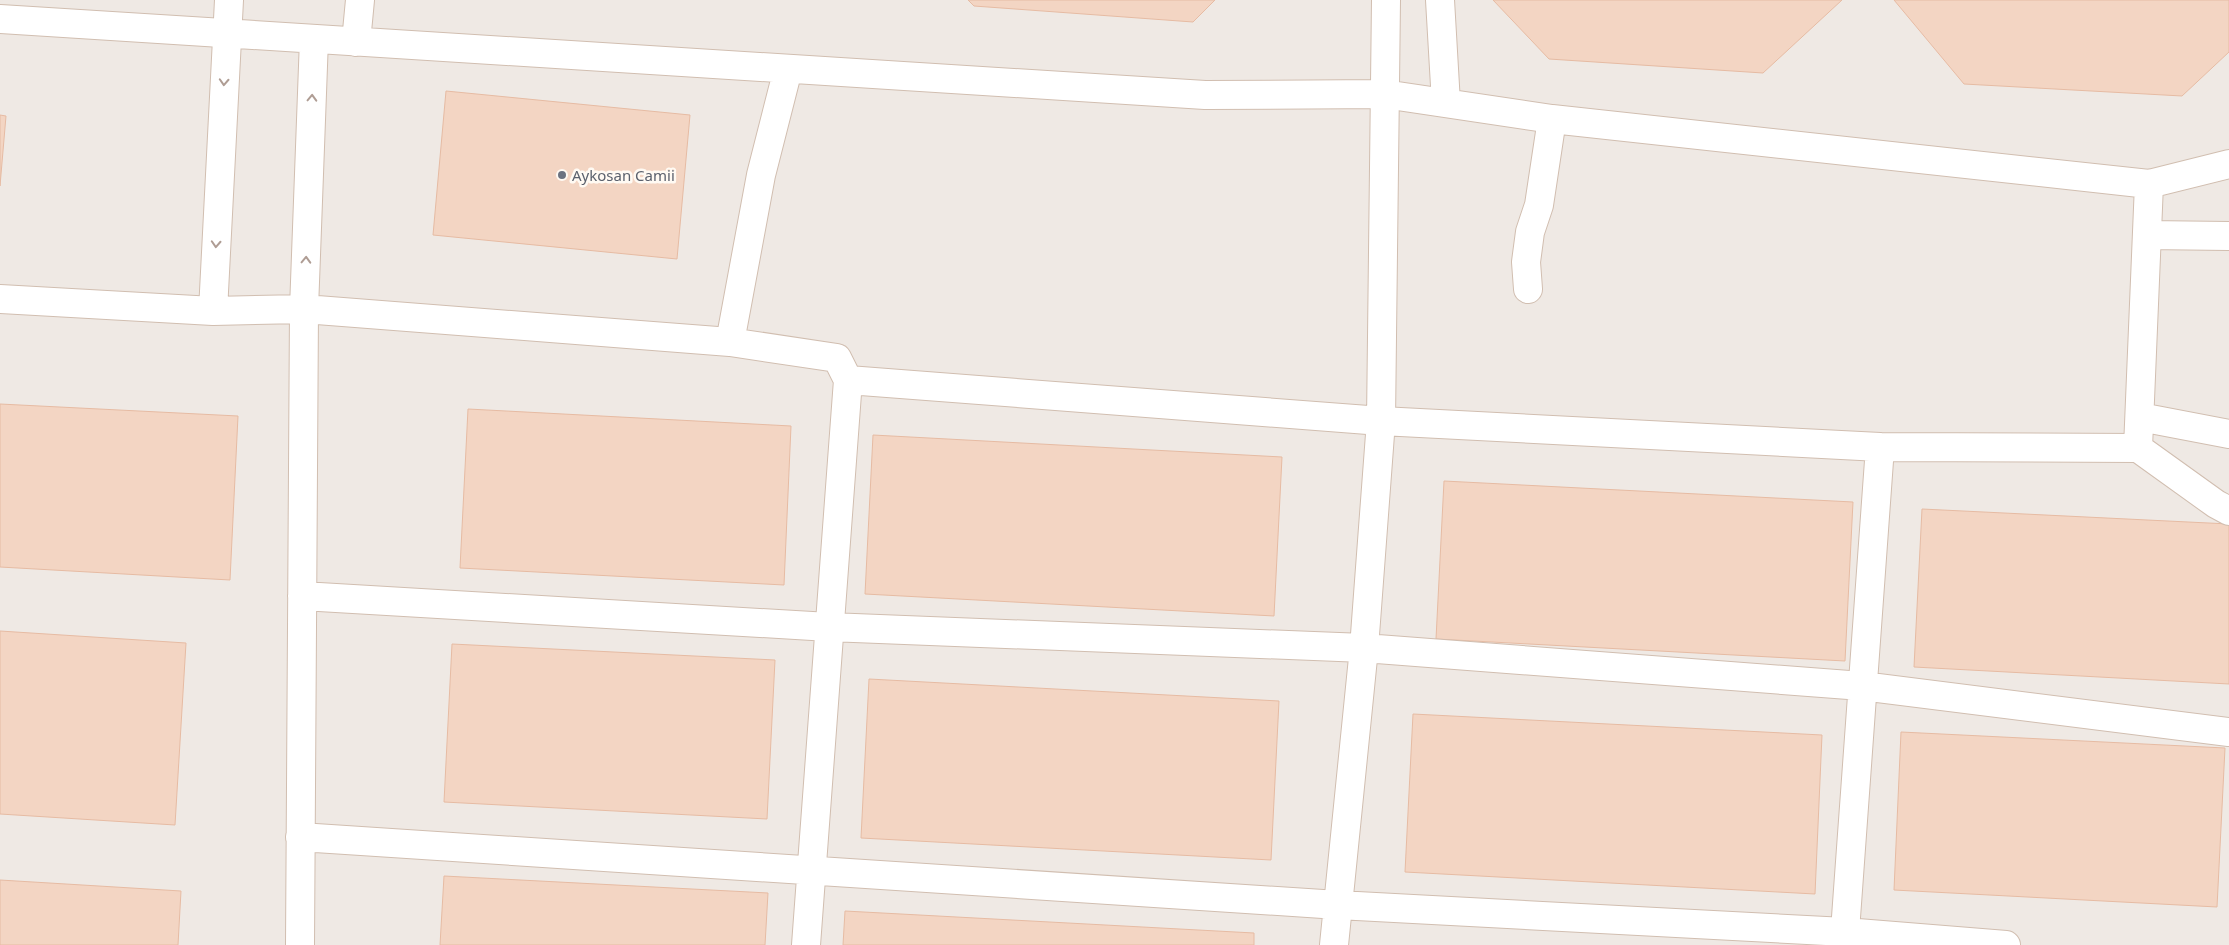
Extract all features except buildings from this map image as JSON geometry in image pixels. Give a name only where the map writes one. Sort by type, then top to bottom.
[{"type":"street","points":[[213,311],[230,0]]},
{"type":"street","points":[[356,42],[360,0]]},
{"type":"street","points":[[1334,945],[1364,648],[1382,421],[1386,0]]},
{"type":"street","points":[[1440,0],[1446,103]]},
{"type":"street","points":[[0,19],[1205,95],[1384,94],[1552,119],[2149,184],[2224,162]]},
{"type":"street","points":[[300,945],[304,309],[314,39]]},
{"type":"street","points":[[730,342],[761,175],[788,69]]},
{"type":"street","points":[[1528,290],[1526,262],[1530,232],[1538,205],[1552,119]]},
{"type":"street","points":[[2138,448],[2149,184]]},
{"type":"street","points":[[2147,235],[2229,236]]},
{"type":"street","points":[[0,300],[213,311],[304,309],[730,342],[837,358],[848,380],[806,945]]},
{"type":"street","points":[[848,380],[1382,421],[1880,447],[2138,448],[2216,504],[2229,511]]},
{"type":"street","points":[[2140,417],[2229,434]]},
{"type":"street","points":[[1845,938],[1880,447]]},
{"type":"street","points":[[302,596],[829,627],[1364,648],[1862,686],[2229,732]]},
{"type":"street","points":[[300,837],[1845,938],[2006,945]]},
{"type":"shaded area","points":[[0,0],[2229,0],[2229,945],[0,945]]},
{"type":"place","name":"Aykosan Camii","points":[[562,175]]}]
